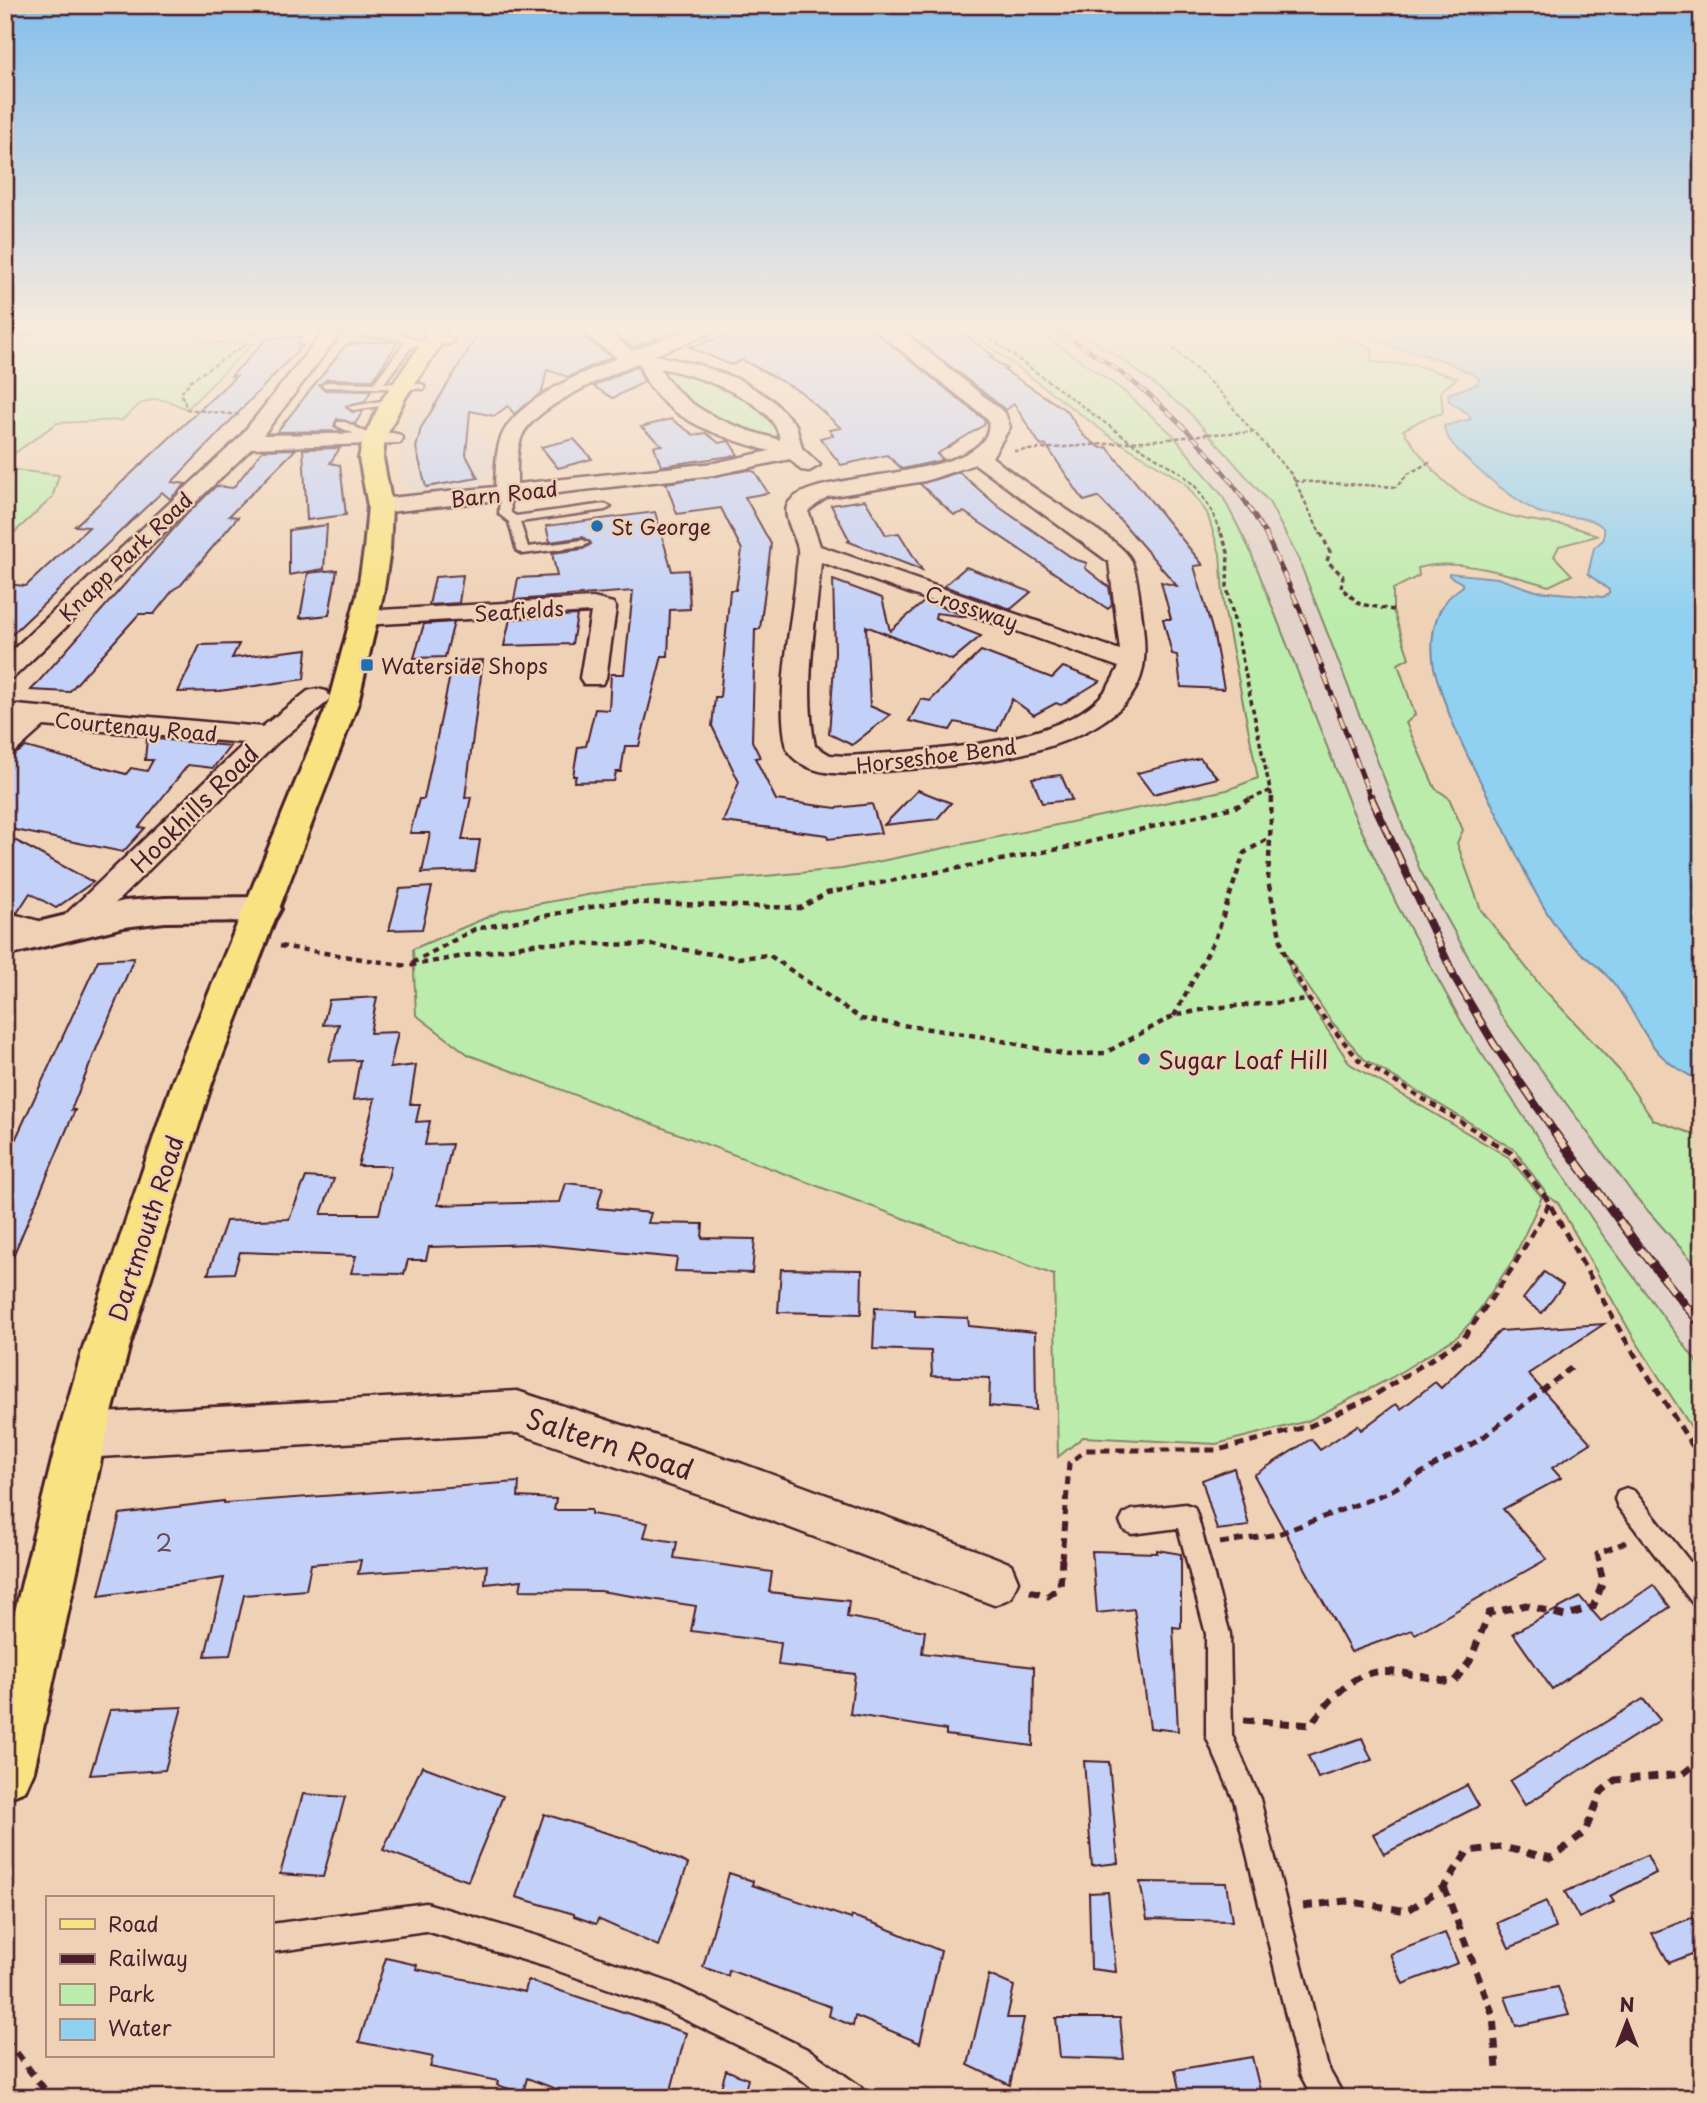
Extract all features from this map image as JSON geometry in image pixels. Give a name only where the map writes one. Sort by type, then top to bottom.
[{"type":"main road","name":"Dartmouth Road","points":[[383,439],[388,424]]},
{"type":"main road","name":"Dartmouth Road","points":[[5,1771],[82,1436],[106,1348],[192,1083],[258,924],[330,700],[367,665],[375,618],[398,564],[389,504],[371,458],[394,424]]},
{"type":"street","name":"Knapp Park Road","points":[[5,671],[262,424]]},
{"type":"street","points":[[505,495],[510,440],[521,424]]},
{"type":"street","points":[[713,424],[792,451],[835,488],[925,475],[983,454],[999,424]]},
{"type":"street","points":[[784,424],[789,429],[792,451]]},
{"type":"street","points":[[246,442],[383,439]]},
{"type":"street","name":"Barn Road","points":[[389,504],[505,495],[714,469],[792,451]]},
{"type":"street","points":[[983,454],[1009,485],[1095,537],[1120,560],[1133,663]]},
{"type":"street","name":"Horseshoe Bend","points":[[835,488],[821,491],[799,504],[797,511],[810,550],[801,628],[798,731],[802,751],[824,763],[846,765],[981,753],[1039,741],[1096,713],[1123,688],[1133,663]]},
{"type":"street","name":"Crossway","points":[[810,550],[1133,663]]},
{"type":"street","name":"Seafields","points":[[375,618],[593,606],[604,608],[593,678]]},
{"type":"street","name":"Hookhills Road","points":[[59,929],[268,736],[330,700]]},
{"type":"street","name":"Courtenay Road","points":[[5,712],[268,736]]},
{"type":"street","points":[[5,746],[38,717]]},
{"type":"street","points":[[5,943],[124,914],[165,910],[258,924]]},
{"type":"street","points":[[5,923],[59,929]]},
{"type":"street","name":"Saltern Road","points":[[82,1436],[517,1412],[743,1487],[994,1581]]},
{"type":"lane","points":[[341,424],[383,439]]},
{"type":"lane","points":[[505,495],[505,513],[514,520],[523,551],[583,544]]},
{"type":"lane","points":[[514,520],[605,507]]},
{"type":"lane","points":[[1626,1499],[1702,1597]]},
{"type":"lane","points":[[1132,1522],[1186,1515],[1218,1634],[1219,1735],[1247,1799],[1315,2074],[1331,2098]]},
{"type":"lane","points":[[273,1938],[426,1917],[547,1953],[661,1993],[801,2061],[850,2098]]},
{"type":"path","points":[[1107,424],[1181,473],[1196,487],[1213,513],[1228,552],[1227,587],[1272,790],[1268,881],[1283,950],[1309,1000],[1359,1060],[1511,1153],[1550,1203],[1623,1336],[1702,1461]]},
{"type":"path","points":[[1248,424],[1294,481],[1330,552],[1327,561],[1343,576],[1341,588],[1360,604],[1393,610]]},
{"type":"path","points":[[983,454],[1254,432]]},
{"type":"path","points":[[1294,481],[1396,487],[1408,474],[1430,462]]},
{"type":"path","points":[[407,966],[475,929],[618,902],[800,908],[827,894],[1069,847],[1238,806],[1261,792],[1272,790]]},
{"type":"path","points":[[1173,1016],[1205,966],[1235,889],[1244,853],[1269,838]]},
{"type":"path","points":[[258,924],[348,959],[407,966],[539,943],[653,944],[738,958],[769,955],[862,1019],[984,1037],[1068,1055],[1105,1053],[1173,1016],[1212,1008],[1309,1000]]},
{"type":"path","points":[[994,1581],[1048,1595],[1060,1587],[1069,1463],[1086,1450],[1219,1450],[1310,1426],[1370,1398],[1463,1339],[1513,1267],[1550,1203]]},
{"type":"path","points":[[1195,1547],[1278,1534],[1387,1493],[1482,1438],[1573,1366]]},
{"type":"path","points":[[1219,1718],[1310,1725],[1343,1685],[1365,1674],[1387,1669],[1453,1683],[1470,1661],[1489,1613],[1526,1605],[1565,1616],[1593,1607],[1603,1582],[1597,1555]]},
{"type":"path","points":[[1274,1909],[1346,1901],[1407,1911],[1444,1887],[1468,1851],[1502,1847],[1552,1858],[1585,1832],[1601,1792],[1615,1780],[1683,1774],[1702,1759]]},
{"type":"path","points":[[1444,1887],[1493,2015],[1497,2069]]},
{"type":"path","points":[[5,2038],[51,2098]]},
{"type":"shaded area","points":[[408,424],[459,424],[458,430],[490,439],[493,471],[477,485],[453,492],[438,495],[407,489],[403,482],[400,462],[404,432]]},
{"type":"shaded area","points":[[1144,424],[1200,424],[1269,502],[1298,558],[1420,870],[1500,1014],[1633,1195],[1702,1272],[1702,1369],[1602,1234],[1466,1030],[1397,905],[1352,810],[1249,548],[1222,495]]},
{"type":"green space","points":[[5,424],[55,424],[5,460]]},
{"type":"green space","points":[[730,424],[773,424],[785,443],[765,441]]},
{"type":"green space","points":[[1094,424],[1161,424],[1222,495],[1249,548],[1352,810],[1397,905],[1466,1030],[1602,1234],[1702,1369],[1702,1444],[1632,1335],[1558,1203],[1548,1196],[1515,1150],[1364,1059],[1332,1022],[1285,953],[1292,976],[1350,1064],[1508,1157],[1542,1197],[1513,1260],[1471,1322],[1458,1336],[1391,1378],[1308,1421],[1216,1444],[1083,1437],[1058,1457],[1054,1275],[469,1055],[416,1015],[413,949],[504,910],[620,889],[842,869],[1227,790],[1258,778],[1224,607],[1220,554],[1207,513],[1184,482]]},
{"type":"green space","points":[[1200,424],[1414,424],[1403,430],[1416,449],[1441,479],[1470,500],[1507,515],[1572,527],[1597,536],[1559,546],[1554,556],[1572,575],[1549,586],[1484,569],[1434,565],[1418,568],[1419,576],[1393,589],[1393,610],[1409,658],[1398,664],[1415,715],[1406,723],[1435,788],[1449,798],[1463,830],[1457,843],[1481,910],[1540,985],[1619,1070],[1653,1120],[1702,1137],[1702,1272],[1634,1195],[1500,1014],[1420,870],[1298,558],[1269,502]]},
{"type":"green space","points":[[5,469],[59,475],[52,498],[5,541]]},
{"type":"water","points":[[1702,424],[1702,1081],[1669,1063],[1658,1052],[1615,985],[1567,940],[1553,922],[1533,888],[1468,756],[1449,715],[1434,668],[1432,644],[1436,622],[1445,602],[1462,587],[1462,583],[1449,576],[1449,573],[1497,578],[1536,591],[1603,597],[1609,594],[1609,590],[1588,574],[1594,548],[1604,539],[1604,529],[1591,520],[1545,514],[1528,506],[1468,460],[1447,436],[1444,426]]},
{"type":"building","points":[[184,424],[227,424],[172,482],[186,484],[170,499],[162,492],[5,641],[5,584],[26,586],[89,527],[75,526]]},
{"type":"building","points":[[283,424],[335,424],[342,431],[277,432]]},
{"type":"building","points":[[423,424],[469,424],[466,455],[478,478],[426,487],[416,448]]},
{"type":"building","points":[[678,424],[694,435],[706,433],[719,443],[729,441],[738,455],[661,466],[654,446],[662,445],[641,427]]},
{"type":"building","points":[[837,424],[984,424],[937,454],[943,459],[902,469],[887,455],[841,465],[820,438],[833,435],[829,430],[841,428]]},
{"type":"building","points":[[1027,424],[1076,424],[1084,436],[1101,448],[1107,447],[1203,565],[1194,566],[1214,636],[1224,689],[1181,687],[1177,655],[1172,654],[1163,619],[1171,619],[1161,582],[1177,586],[1098,497],[1084,501],[1046,445],[1041,446]]},
{"type":"building","points":[[574,439],[592,459],[558,468],[541,447]]},
{"type":"building","points":[[340,448],[330,463],[340,465],[346,515],[307,520],[303,449]]},
{"type":"building","points":[[296,449],[229,516],[238,517],[154,614],[139,614],[69,692],[31,690],[186,515],[216,486],[233,488],[263,450]]},
{"type":"building","points":[[749,470],[755,472],[768,493],[745,497],[771,544],[760,629],[755,629],[752,741],[760,757],[755,758],[776,800],[836,808],[872,804],[881,833],[828,839],[827,835],[723,822],[739,782],[712,726],[715,697],[720,697],[730,590],[736,590],[742,550],[721,508],[677,514],[666,483]]},
{"type":"building","points":[[959,472],[999,507],[1074,559],[1087,563],[1085,568],[1109,587],[1112,604],[1108,609],[964,512],[954,515],[920,484]]},
{"type":"building","points":[[865,500],[886,535],[899,533],[922,570],[847,541],[850,541],[831,505]]},
{"type":"building","points":[[655,512],[672,571],[688,570],[690,609],[670,610],[668,656],[662,656],[639,746],[625,746],[621,772],[616,772],[614,781],[574,782],[578,747],[586,746],[595,709],[609,710],[611,674],[624,674],[633,591],[514,600],[518,578],[557,576],[552,553],[583,549],[591,544],[583,537],[550,542],[546,526]]},
{"type":"building","points":[[327,525],[324,569],[289,575],[289,530]]},
{"type":"building","points":[[966,567],[1031,592],[1011,609],[944,586]]},
{"type":"building","points":[[337,570],[329,615],[300,618],[308,573]]},
{"type":"building","points":[[463,575],[459,603],[429,605],[435,577]]},
{"type":"building","points":[[833,580],[882,598],[890,631],[925,601],[969,617],[936,613],[935,618],[981,636],[952,660],[866,626],[870,706],[890,715],[852,745],[829,734],[835,652]]},
{"type":"building","points":[[577,615],[572,644],[504,646],[510,619]]},
{"type":"building","points":[[454,622],[445,657],[414,658],[424,624]]},
{"type":"building","points":[[239,644],[232,658],[307,649],[304,679],[219,691],[178,692],[200,645]]},
{"type":"building","points":[[981,651],[1052,678],[1063,667],[1100,681],[1061,705],[1056,703],[1034,715],[1012,699],[997,731],[955,722],[950,730],[909,721],[921,699],[930,701]]},
{"type":"building","points":[[483,660],[465,798],[471,797],[462,840],[480,840],[475,871],[422,873],[430,833],[410,833],[419,799],[424,799],[453,661]]},
{"type":"building","points":[[147,738],[230,746],[213,768],[188,765],[139,827],[145,828],[123,852],[5,828],[5,763],[26,747],[126,774],[131,768],[147,771],[153,760],[145,760]]},
{"type":"building","points":[[1200,758],[1218,778],[1153,794],[1137,773]]},
{"type":"building","points":[[1061,775],[1072,800],[1042,803],[1032,778]]},
{"type":"building","points":[[918,790],[951,803],[937,819],[884,825]]},
{"type":"building","points":[[5,835],[93,882],[56,908],[30,893],[17,913],[5,910]]},
{"type":"building","points":[[432,887],[422,929],[389,930],[400,889]]},
{"type":"building","points":[[134,958],[71,1110],[75,1110],[5,1275],[5,1162],[98,960]]},
{"type":"building","points":[[377,997],[370,1033],[398,1032],[390,1068],[416,1065],[410,1104],[420,1104],[416,1122],[430,1121],[425,1145],[452,1144],[438,1205],[560,1202],[566,1183],[603,1187],[597,1208],[651,1213],[648,1223],[703,1224],[702,1238],[755,1239],[752,1273],[675,1271],[677,1258],[532,1244],[429,1247],[426,1260],[408,1260],[404,1274],[351,1273],[356,1256],[240,1252],[234,1273],[208,1274],[226,1221],[289,1219],[306,1177],[334,1179],[321,1214],[379,1214],[391,1166],[358,1166],[375,1098],[353,1100],[360,1060],[329,1061],[339,1024],[323,1025],[329,1000]]},
{"type":"building","points":[[781,1269],[862,1270],[861,1314],[778,1312]]},
{"type":"building","points":[[1544,1272],[1563,1285],[1542,1313],[1523,1299]]},
{"type":"building","points":[[875,1308],[915,1310],[915,1316],[968,1318],[969,1326],[1035,1332],[1036,1410],[989,1406],[990,1378],[932,1376],[931,1351],[873,1349]]},
{"type":"building","points":[[1604,1324],[1528,1374],[1591,1443],[1552,1468],[1561,1478],[1503,1509],[1547,1559],[1415,1634],[1412,1630],[1351,1652],[1254,1475],[1311,1439],[1320,1450],[1358,1425],[1361,1430],[1396,1404],[1401,1409],[1435,1382],[1441,1388],[1500,1331]]},
{"type":"building","points":[[1234,1468],[1249,1526],[1217,1530],[1202,1480]]},
{"type":"building","points":[[519,1482],[518,1497],[556,1499],[554,1510],[591,1510],[591,1514],[648,1523],[644,1537],[677,1542],[674,1558],[772,1572],[769,1592],[849,1601],[847,1617],[925,1631],[922,1653],[1034,1667],[1033,1746],[946,1735],[946,1730],[850,1714],[855,1674],[778,1665],[781,1643],[691,1631],[696,1606],[600,1591],[520,1590],[522,1580],[485,1584],[487,1565],[358,1574],[361,1560],[311,1564],[306,1590],[244,1595],[230,1655],[205,1656],[224,1578],[99,1596],[120,1514],[224,1501]]},
{"type":"building","points":[[1157,1550],[1181,1554],[1181,1628],[1173,1627],[1178,1731],[1150,1728],[1134,1609],[1097,1613],[1092,1551],[1157,1553]]},
{"type":"building","points":[[1653,1585],[1670,1607],[1552,1689],[1513,1633],[1580,1597],[1601,1621]]},
{"type":"building","points":[[1643,1699],[1660,1720],[1525,1805],[1510,1781]]},
{"type":"building","points":[[182,1707],[165,1770],[90,1775],[110,1710]]},
{"type":"building","points":[[1362,1738],[1372,1760],[1318,1778],[1308,1756]]},
{"type":"building","points":[[1084,1761],[1109,1762],[1118,1863],[1092,1866]]},
{"type":"building","points":[[422,1766],[503,1796],[468,1881],[383,1850]]},
{"type":"building","points":[[1467,1785],[1479,1806],[1384,1854],[1373,1834]]},
{"type":"building","points":[[303,1794],[345,1797],[323,1877],[280,1874]]},
{"type":"building","points":[[544,1814],[647,1845],[688,1864],[658,1946],[598,1919],[596,1924],[574,1914],[516,1897]]},
{"type":"building","points":[[1647,1855],[1656,1873],[1610,1896],[1614,1902],[1579,1918],[1565,1892]]},
{"type":"building","points":[[729,1873],[753,1881],[752,1885],[851,1919],[852,1916],[876,1924],[941,1951],[920,2043],[855,2016],[853,2026],[829,2016],[831,2007],[729,1970],[728,1976],[703,1967]]},
{"type":"building","points":[[1140,1882],[1226,1883],[1232,1921],[1147,1919]]},
{"type":"building","points":[[1108,1892],[1116,1972],[1091,1969],[1089,1893]]},
{"type":"building","points":[[1546,1901],[1556,1928],[1509,1948],[1497,1923]]},
{"type":"building","points":[[1702,1914],[1702,1950],[1669,1963],[1652,1933]]},
{"type":"building","points":[[1445,1933],[1458,1963],[1403,1984],[1390,1954]]},
{"type":"building","points":[[386,1958],[417,1965],[416,1969],[525,1992],[528,1980],[686,2033],[669,2098],[580,2098],[527,2078],[523,2093],[497,2085],[498,2081],[430,2067],[433,2057],[359,2042]]},
{"type":"building","points":[[989,1975],[1014,1986],[1007,2018],[1024,2018],[1010,2085],[968,2065]]},
{"type":"building","points":[[1558,1987],[1569,2015],[1516,2026],[1505,1997]]},
{"type":"building","points":[[1056,2018],[1120,2018],[1124,2059],[1060,2057]]},
{"type":"building","points":[[1252,2057],[1262,2098],[1181,2098],[1175,2070]]},
{"type":"building","points":[[726,2070],[748,2079],[743,2098],[718,2098]]},
{"type":"railway","points":[[1180,424],[1223,471],[1266,535]]},
{"type":"railway","points":[[1266,535],[1299,607],[1371,799]]},
{"type":"railway","points":[[1371,797],[1455,978],[1494,1044],[1556,1134]]},
{"type":"railway","points":[[1555,1133],[1638,1246],[1702,1326]]},
{"type":"place","name":"St George","points":[[597,526]]},
{"type":"place","name":"Waterside Shops","points":[[367,665]]},
{"type":"place","name":"Sugar Loaf Hill","points":[[1144,1059]]}]
